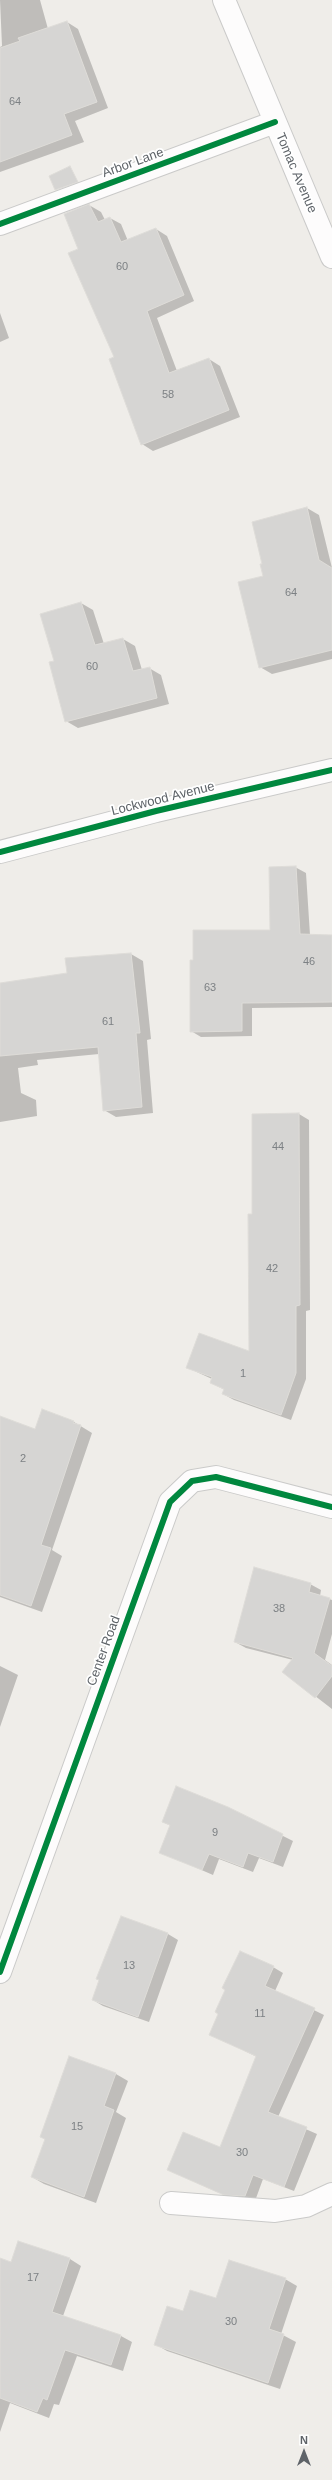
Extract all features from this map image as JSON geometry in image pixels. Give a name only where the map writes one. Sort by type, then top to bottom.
[{"type":"street","name":"Tomac Avenue","points":[[224,0],[332,257]]},
{"type":"street","name":"Arbor Lane","points":[[0,224],[275,122]]},
{"type":"street","name":"Lockwood Avenue","points":[[0,852],[156,811],[332,770]]},
{"type":"street","name":"Center Road","points":[[0,1972],[170,1502],[192,1481],[216,1477],[332,1507]]},
{"type":"street","points":[[171,2203],[275,2211],[306,2206],[332,2194]]},
{"type":"building","points":[[67,21],[97,102],[64,114],[72,135],[0,162],[0,48],[20,41],[18,38]]},
{"type":"building","points":[[70,166],[78,182],[55,190],[49,176]]},
{"type":"building","points":[[89,204],[98,222],[110,217],[121,242],[156,228],[184,295],[147,311],[169,373],[209,358],[229,410],[141,445],[109,359],[114,357],[68,253],[78,249],[64,214]]},
{"type":"building","points":[[307,507],[319,560],[332,568],[332,650],[259,668],[238,582],[263,576],[260,564],[262,564],[252,522]]},
{"type":"building","points":[[81,602],[95,645],[123,638],[133,671],[150,667],[157,698],[65,722],[49,662],[54,661],[40,614]]},
{"type":"building","points":[[296,866],[300,934],[332,935],[332,1002],[242,1003],[242,1031],[190,1032],[190,960],[193,960],[193,930],[270,930],[269,867]]},
{"type":"building","points":[[131,953],[140,1033],[136,1033],[142,1107],[103,1111],[98,1047],[0,1056],[0,983],[67,973],[65,958]]},
{"type":"building","points":[[299,1113],[300,1305],[296,1306],[296,1373],[281,1415],[222,1394],[224,1389],[210,1383],[212,1377],[186,1368],[199,1333],[249,1351],[248,1214],[252,1214],[252,1114]]},
{"type":"building","points":[[42,1409],[81,1425],[41,1545],[51,1548],[31,1606],[0,1595],[0,1416],[35,1429]]},
{"type":"building","points":[[254,1567],[311,1583],[309,1592],[330,1598],[314,1653],[332,1666],[332,1676],[315,1698],[282,1672],[293,1658],[234,1642]]},
{"type":"building","points":[[176,1786],[228,1807],[283,1834],[273,1862],[248,1853],[243,1867],[209,1854],[202,1870],[159,1853],[170,1825],[162,1822]]},
{"type":"building","points":[[121,1916],[168,1933],[138,2017],[92,2000],[99,1980],[96,1979]]},
{"type":"building","points":[[240,1951],[274,1966],[265,1986],[315,2008],[268,2112],[307,2127],[284,2187],[253,2175],[245,2196],[224,2195],[167,2170],[183,2132],[220,2147],[256,2056],[209,2035],[218,2014],[215,2012],[225,1990],[222,1988]]},
{"type":"building","points":[[69,2056],[116,2073],[104,2106],[114,2110],[84,2197],[31,2177],[45,2139],[40,2137]]},
{"type":"building","points":[[18,2241],[70,2258],[52,2312],[121,2335],[111,2365],[65,2350],[47,2400],[43,2398],[37,2412],[0,2398],[0,2258],[11,2262]]},
{"type":"building","points":[[229,2260],[286,2278],[269,2329],[284,2334],[268,2383],[154,2345],[167,2306],[183,2311],[190,2290],[216,2298]]},
{"type":"cycle path","points":[[0,224],[275,122]]},
{"type":"cycle path","points":[[0,852],[156,811],[332,770]]},
{"type":"cycle path","points":[[0,1972],[170,1502],[192,1481],[216,1477],[332,1507]]}]
